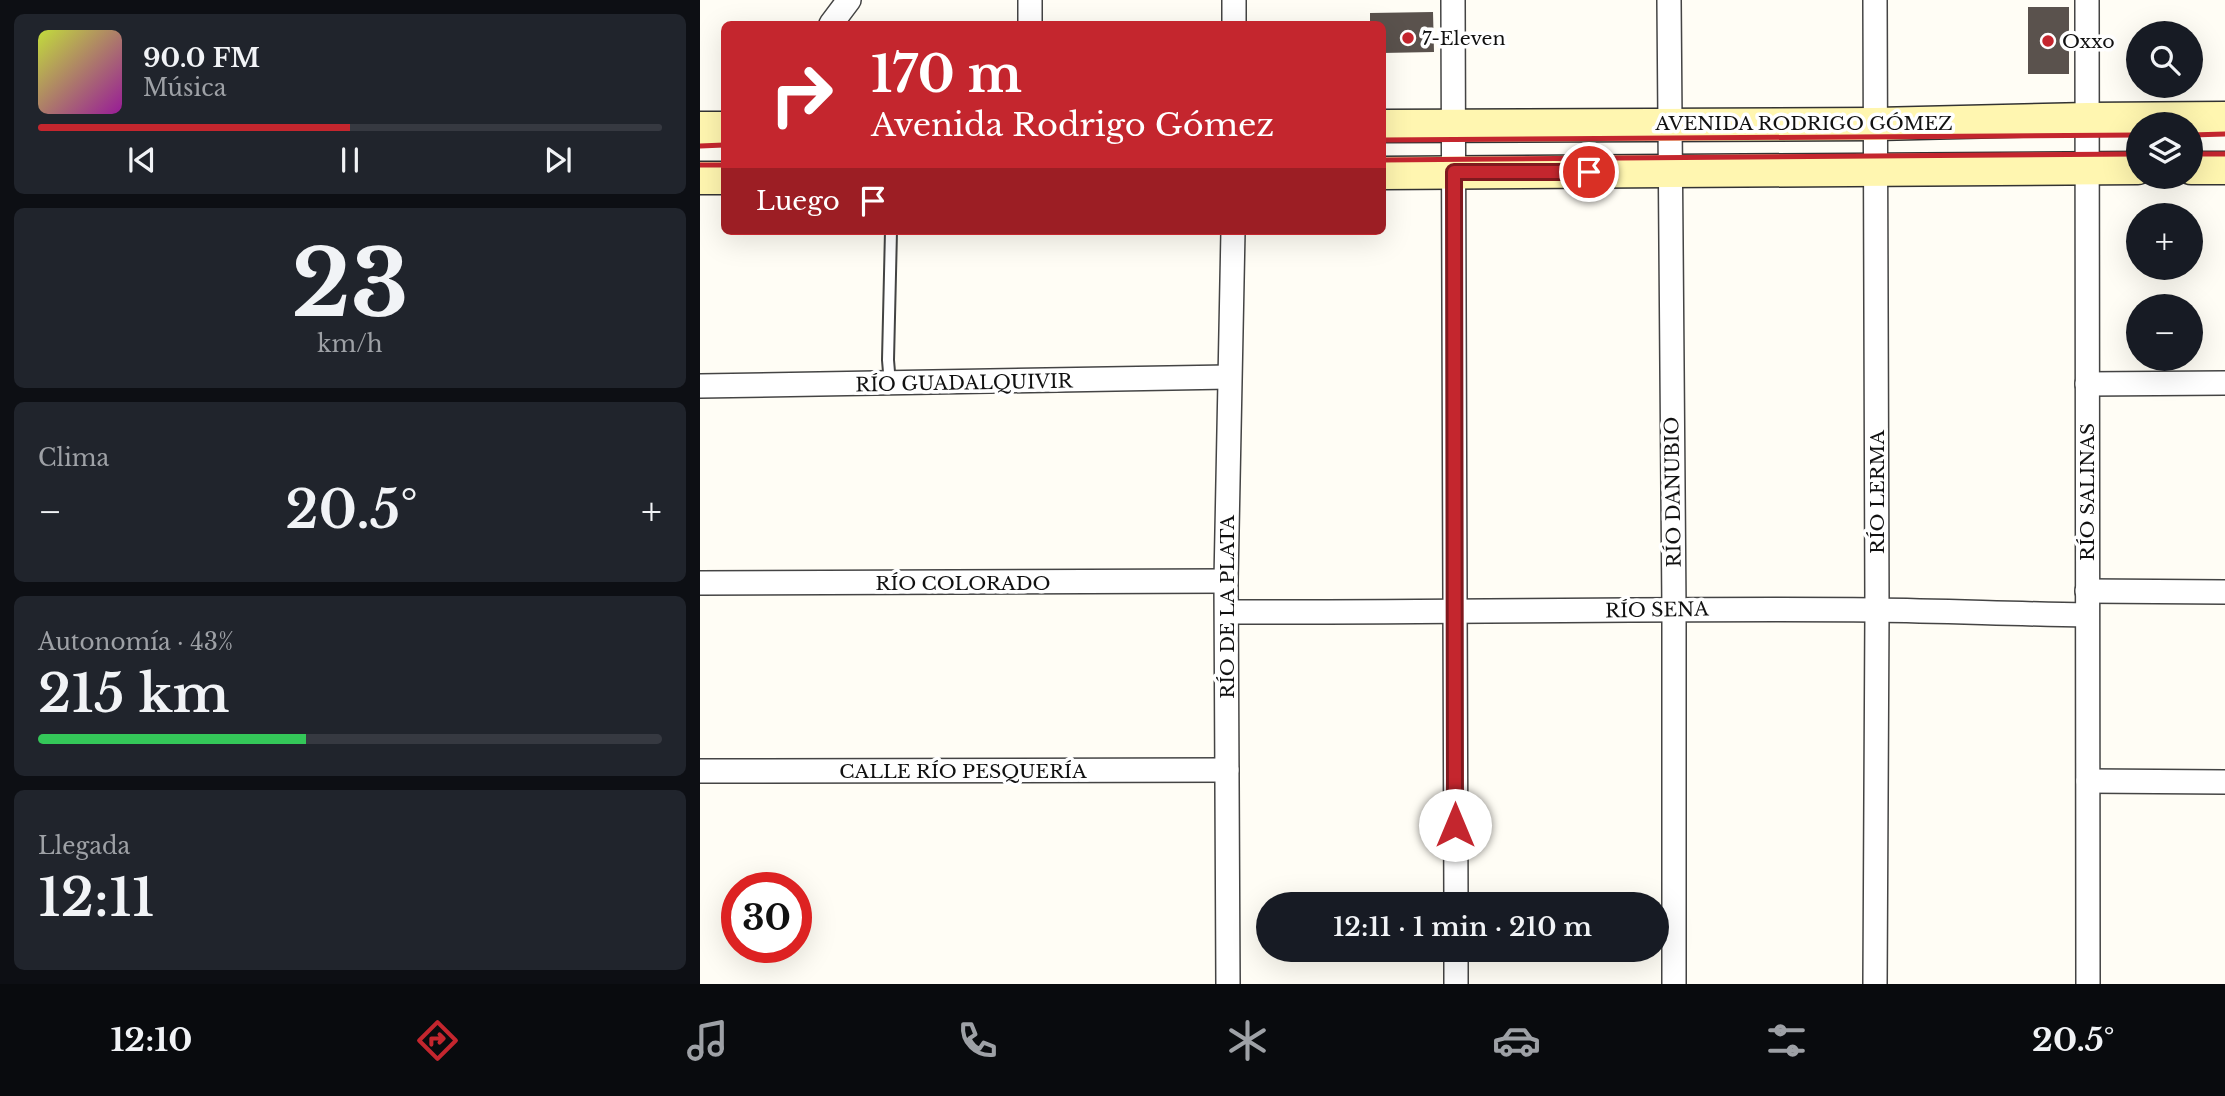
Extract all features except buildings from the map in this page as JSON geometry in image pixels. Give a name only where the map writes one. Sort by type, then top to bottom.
[{"type":"main road","name":"AVENIDA RODRIGO GÓMEZ","points":[[1386,125],[1876,124],[2225,118]]},
{"type":"main road","points":[[700,128],[721,128]]},
{"type":"main road","points":[[1386,173],[2126,168]]},
{"type":"main road","points":[[2203,168],[2225,168]]},
{"type":"main road","points":[[700,178],[721,178]]},
{"type":"street","points":[[833,21],[849,0]]},
{"type":"street","points":[[1030,0],[1030,21]]},
{"type":"street","points":[[1234,0],[1234,21]]},
{"type":"street","points":[[1453,0],[1456,892]]},
{"type":"street","name":"RÍO DANUBIO","points":[[1669,0],[1675,610],[1674,984]]},
{"type":"street","name":"RÍO LERMA","points":[[1875,0],[1875,984]]},
{"type":"street","name":"RÍO SALINAS","points":[[2087,0],[2088,984]]},
{"type":"street","name":"RÍO DE LA PLATA","points":[[1228,984],[1226,581],[1233,235]]},
{"type":"street","name":"RÍO GUADALQUIVIR","points":[[700,387],[1229,377]]},
{"type":"street","points":[[2087,384],[2225,383]]},
{"type":"street","name":"RÍO COLORADO","points":[[700,583],[1226,581]]},
{"type":"street","points":[[2087,591],[2225,592]]},
{"type":"street","name":"RÍO SENA","points":[[1227,612],[1877,610],[2087,615]]},
{"type":"street","name":"CALLE RÍO PESQUERÍA","points":[[700,771],[1227,770]]},
{"type":"street","points":[[2088,781],[2225,782]]},
{"type":"street","points":[[1456,962],[1456,984]]},
{"type":"lane","points":[[890,384],[888,360],[891,235]]},
{"type":"railway","points":[[2203,135],[2225,134]]},
{"type":"railway","points":[[1386,140],[2126,135]]},
{"type":"railway","points":[[700,146],[721,145]]},
{"type":"railway","points":[[1386,160],[2126,154]]},
{"type":"railway","points":[[2203,154],[2225,154]]},
{"type":"railway","points":[[700,165],[721,165]]},
{"type":"place","name":"7-Eleven","points":[[1408,38]]},
{"type":"place","name":"Oxxo","points":[[2048,41]]},
{"type":"route","points":[[1455,825],[1454,172],[1589,172]]}]
